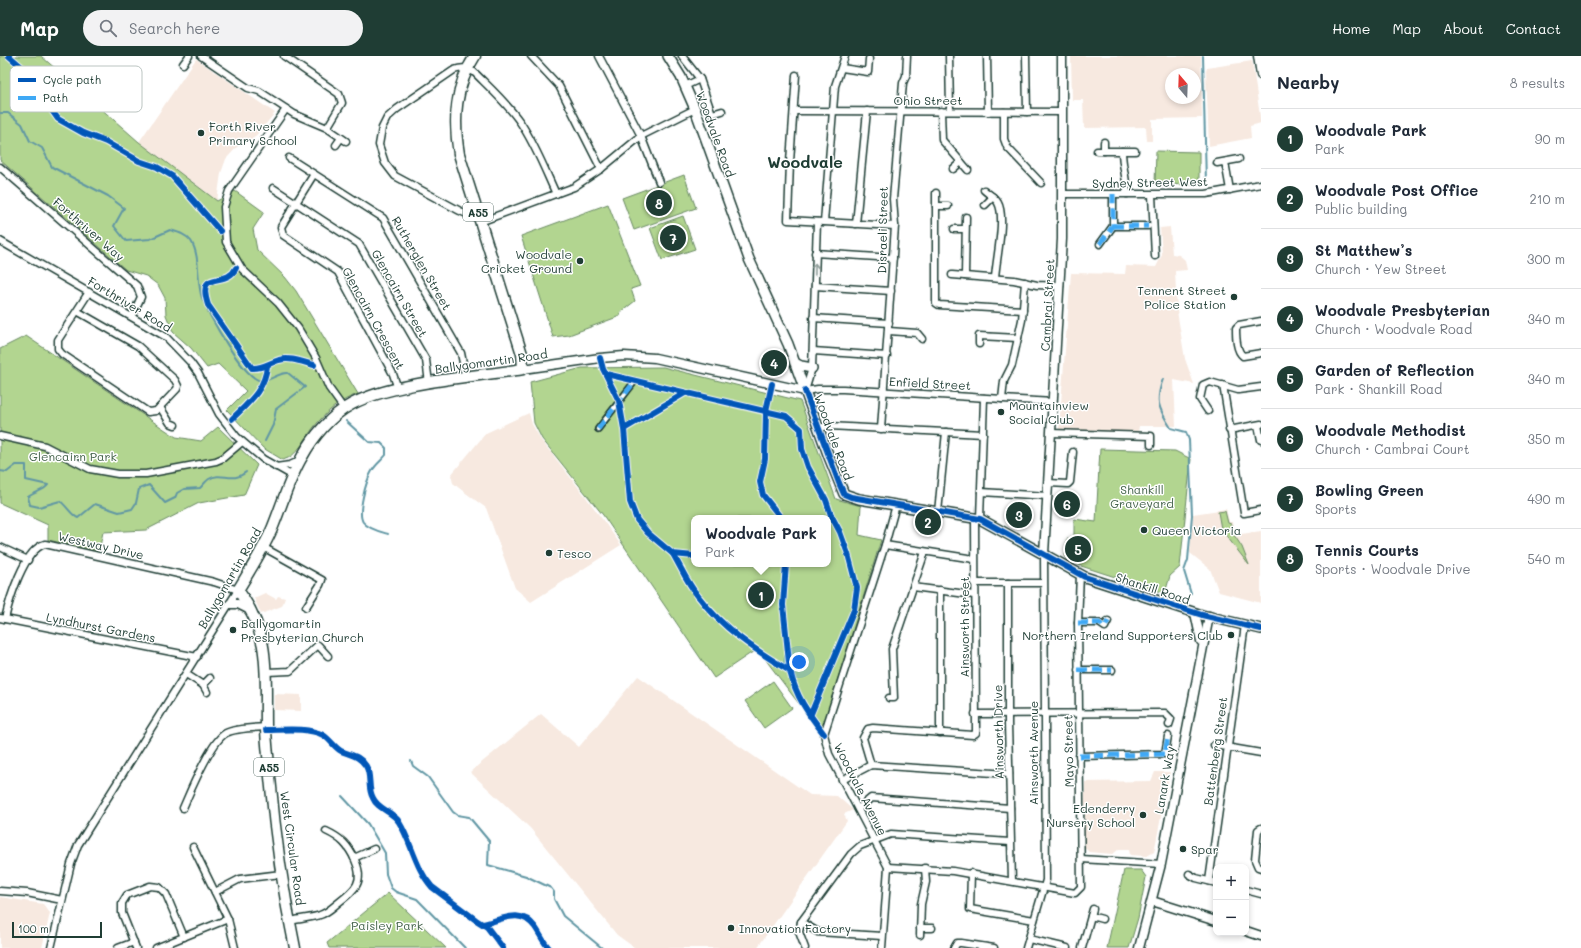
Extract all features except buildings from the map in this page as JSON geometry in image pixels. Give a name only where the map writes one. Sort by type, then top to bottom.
[{"type":"highway","name":"A55","points":[[475,56],[467,68],[460,84],[457,101],[456,139],[459,154],[522,354],[523,369]]},
{"type":"highway","name":"Ballygomartin Road","points":[[238,590],[263,548],[300,460],[327,424],[344,409],[358,401],[398,389],[523,369]]},
{"type":"highway","name":"West Circular Road","points":[[238,590],[251,610],[263,643],[267,672],[266,727],[281,874],[295,948]]},
{"type":"main road","name":"Woodvale Road","points":[[668,56],[685,86],[695,109],[749,259],[795,363],[818,428],[844,494],[850,497],[978,519],[1044,554]]},
{"type":"main road","points":[[795,363],[812,368]]},
{"type":"main road","name":"Shankill Road","points":[[1044,554],[1080,574],[1195,612],[1261,629]]},
{"type":"street","points":[[183,64],[189,56]]},
{"type":"street","points":[[201,56],[248,88],[259,91],[286,109],[327,128],[343,140],[336,145]]},
{"type":"street","points":[[284,56],[340,94],[342,102],[327,128]]},
{"type":"street","points":[[531,56],[559,86],[602,169]]},
{"type":"street","points":[[599,56],[641,136],[659,182]]},
{"type":"street","points":[[682,56],[700,79],[712,114],[722,111]]},
{"type":"street","points":[[805,391],[812,368],[815,253],[820,222],[835,82],[842,68],[845,56]]},
{"type":"street","points":[[949,56],[950,111]]},
{"type":"street","points":[[987,56],[988,112]]},
{"type":"street","points":[[1026,56],[1027,112]]},
{"type":"street","name":"Cambrai Street","points":[[1044,554],[1060,286],[1063,194],[1062,56]]},
{"type":"street","points":[[1258,56],[1261,75]]},
{"type":"street","points":[[907,58],[915,60]]},
{"type":"street","name":"Disraeli Street","points":[[882,429],[896,226],[893,199],[900,111],[907,58]]},
{"type":"street","points":[[842,68],[868,72],[870,60]]},
{"type":"street","points":[[556,194],[537,152],[520,122],[495,93],[474,72],[467,68],[454,70],[397,109],[388,118],[382,128],[380,150],[385,163],[395,176],[460,211],[479,217],[556,194],[574,187],[602,169],[641,136],[695,109]]},
{"type":"street","points":[[796,75],[788,220],[896,226]]},
{"type":"street","points":[[685,86],[700,79]]},
{"type":"street","points":[[286,109],[229,191],[224,207],[225,237],[231,253],[242,269],[278,303],[298,328],[316,358],[329,388],[344,409]]},
{"type":"street","name":"Ohio Street","points":[[794,111],[1062,112]]},
{"type":"street","points":[[856,224],[867,111]]},
{"type":"street","points":[[941,111],[942,140],[968,170]]},
{"type":"street","points":[[1004,112],[1005,143],[1010,150],[1033,170],[1041,183]]},
{"type":"street","points":[[1104,142],[1100,151],[1134,151]]},
{"type":"street","points":[[1122,151],[1122,165],[1127,181],[1127,194]]},
{"type":"street","name":"Rutherglen Street","points":[[289,158],[383,218],[461,353],[466,378]]},
{"type":"street","points":[[1217,163],[1239,159]]},
{"type":"street","points":[[953,169],[961,162]]},
{"type":"street","points":[[1224,162],[1230,190]]},
{"type":"street","name":"Forthriver Way","points":[[0,168],[137,286],[141,297],[132,316]]},
{"type":"street","name":"Glencairn Crescent","points":[[314,174],[281,227],[283,235],[338,272],[394,374],[398,389]]},
{"type":"street","name":"Sydney Street West","points":[[1063,194],[1206,194],[1261,184]]},
{"type":"street","name":"Glencairn Street","points":[[273,188],[359,244],[426,360],[429,383]]},
{"type":"street","points":[[984,190],[998,203],[1000,212],[1000,243],[996,261],[995,278]]},
{"type":"street","points":[[936,192],[936,303],[939,305],[1023,310]]},
{"type":"street","points":[[1100,244],[1113,226],[1113,194]]},
{"type":"street","points":[[1152,195],[1155,256]]},
{"type":"street","points":[[985,205],[993,197]]},
{"type":"street","points":[[936,206],[948,206]]},
{"type":"street","points":[[965,276],[966,217]]},
{"type":"street","points":[[1113,226],[1148,226]]},
{"type":"street","points":[[954,229],[965,229]]},
{"type":"street","name":"Forthriver Road","points":[[0,240],[166,337],[180,350],[198,373],[219,414],[242,442],[276,467],[293,476]]},
{"type":"street","points":[[815,253],[894,258]]},
{"type":"street","points":[[952,275],[995,278],[1037,285],[1060,286]]},
{"type":"street","points":[[1002,399],[1004,381],[1012,365],[1018,338],[1023,310],[1025,282]]},
{"type":"street","points":[[815,286],[891,291]]},
{"type":"street","points":[[77,311],[138,346],[175,380],[178,386],[177,388],[153,413],[148,412],[62,354],[58,349],[57,343],[77,311],[89,292]]},
{"type":"street","points":[[814,318],[889,323]]},
{"type":"street","points":[[1261,321],[1239,325],[1236,328],[1236,337],[1241,354],[1244,356],[1261,353]]},
{"type":"street","points":[[889,331],[917,333],[922,339]]},
{"type":"street","points":[[978,344],[979,336],[1018,338]]},
{"type":"street","points":[[812,351],[887,356]]},
{"type":"street","name":"Ballygomartin Road","points":[[523,369],[600,358],[655,358],[805,391]]},
{"type":"street","points":[[598,429],[635,381]]},
{"type":"street","points":[[1208,411],[1200,399],[1203,385],[1210,382],[1238,390],[1261,387]]},
{"type":"street","points":[[1222,385],[1244,514],[1261,510]]},
{"type":"street","name":"Enfield Street","points":[[805,391],[818,389],[1053,402]]},
{"type":"street","name":"Ainsworth Street","points":[[940,733],[973,735],[976,733],[974,559],[981,492],[984,398]]},
{"type":"street","points":[[160,407],[170,422],[175,425]]},
{"type":"street","points":[[1229,430],[1260,424],[1261,440]]},
{"type":"street","points":[[818,428],[829,426],[983,434]]},
{"type":"street","points":[[938,512],[946,432]]},
{"type":"street","points":[[1051,432],[1151,436],[1151,445]]},
{"type":"street","points":[[0,436],[45,446],[90,469],[132,475],[223,458],[242,442]]},
{"type":"street","points":[[1048,483],[1068,484],[1070,482],[1073,452]]},
{"type":"street","points":[[276,467],[294,464],[300,460]]},
{"type":"street","points":[[981,492],[1048,496]]},
{"type":"street","name":"Woodvale Avenue","points":[[882,948],[888,867],[875,839],[829,754],[824,734],[885,545],[896,505]]},
{"type":"street","name":"Westway Drive","points":[[2,619],[20,574],[28,560],[38,547],[48,544],[214,582],[238,590]]},
{"type":"street","points":[[885,545],[974,559]]},
{"type":"street","points":[[0,547],[28,560]]},
{"type":"street","points":[[263,548],[322,580],[306,607]]},
{"type":"street","points":[[889,698],[894,698],[892,649],[925,552]]},
{"type":"street","name":"Ainsworth Avenue","points":[[1026,948],[1046,880],[1044,554]]},
{"type":"street","name":"Mayo Street","points":[[1044,887],[1075,893],[1081,887],[1078,670],[1080,574]]},
{"type":"street","points":[[974,583],[1043,583]]},
{"type":"street","name":"Ainsworth Drive","points":[[1008,583],[1008,714],[1012,881]]},
{"type":"street","points":[[913,587],[974,594]]},
{"type":"street","name":"Ballygomartin Road","points":[[51,948],[71,864],[78,845],[238,590]]},
{"type":"street","points":[[871,765],[863,738],[868,729],[873,728],[940,733],[940,590]]},
{"type":"street","points":[[230,604],[238,604],[251,610]]},
{"type":"street","points":[[1195,612],[1202,644]]},
{"type":"street","name":"Lanark Way","points":[[1139,948],[1161,864],[1202,644],[1209,616]]},
{"type":"street","name":"Lyndhurst Gardens","points":[[2,619],[197,657]]},
{"type":"street","points":[[1078,623],[1099,623],[1105,627],[1108,620]]},
{"type":"street","name":"Battenberg Street","points":[[1209,881],[1245,625]]},
{"type":"street","points":[[267,672],[290,671],[318,645],[328,656]]},
{"type":"street","points":[[1078,670],[1112,670]]},
{"type":"street","points":[[186,674],[203,685],[207,692]]},
{"type":"street","points":[[203,685],[210,678]]},
{"type":"street","points":[[975,714],[1165,713],[1172,721]]},
{"type":"street","points":[[183,808],[198,771],[221,737],[227,732],[266,727]]},
{"type":"street","points":[[1079,756],[1165,754],[1170,744],[1168,736]]},
{"type":"street","points":[[1214,745],[1261,752]]},
{"type":"street","points":[[842,780],[871,765],[1009,774]]},
{"type":"street","points":[[858,809],[871,798],[1010,808]]},
{"type":"street","points":[[1260,829],[1255,860],[1258,867],[1261,868]]},
{"type":"street","points":[[290,920],[320,915],[352,892],[359,880],[359,872],[346,843],[338,836],[326,831]]},
{"type":"street","points":[[805,948],[799,932],[801,922],[851,854],[860,846],[891,834],[1010,842]]},
{"type":"street","points":[[193,847],[228,919],[235,948]]},
{"type":"street","points":[[354,858],[374,849]]},
{"type":"street","points":[[1080,859],[1161,864]]},
{"type":"street","points":[[888,867],[925,868],[971,873],[1044,887]]},
{"type":"street","points":[[920,935],[921,904],[926,882],[925,868]]},
{"type":"street","points":[[971,873],[970,909],[1034,920]]},
{"type":"street","points":[[215,892],[240,879],[281,874]]},
{"type":"street","points":[[1189,874],[1196,878],[1213,882]]},
{"type":"street","points":[[118,948],[135,945],[122,913],[122,903],[126,895],[150,886],[159,887],[166,894],[184,936]]},
{"type":"street","points":[[0,891],[27,893],[62,900]]},
{"type":"street","points":[[1249,891],[1261,894]]},
{"type":"street","points":[[1152,901],[1213,920]]},
{"type":"street","points":[[1082,948],[1093,909]]},
{"type":"street","points":[[1091,916],[1102,919]]},
{"type":"street","points":[[156,948],[228,919]]},
{"type":"street","points":[[801,922],[818,932],[882,936]]},
{"type":"street","points":[[920,928],[932,928]]},
{"type":"street","points":[[1249,932],[1261,936]]},
{"type":"street","points":[[1029,939],[1067,948]]},
{"type":"street","points":[[954,948],[957,943],[994,948]]},
{"type":"shaded area","points":[[1071,56],[1201,56],[1202,118],[1152,119],[1152,141],[1147,141],[1146,127],[1084,128],[1083,100],[1072,100]]},
{"type":"shaded area","name":"Forth River Primary School","points":[[196,59],[275,113],[253,139],[237,147],[226,159],[221,173],[217,201],[139,142]]},
{"type":"shaded area","points":[[1252,61],[1261,123],[1250,126],[1251,138],[1209,146],[1207,68]]},
{"type":"shaded area","points":[[1170,227],[1172,254],[1179,255],[1185,260],[1187,270],[1175,271],[1177,311],[1185,359],[1194,384],[1174,380],[1176,426],[1139,426],[1138,432],[1059,429],[1071,273],[1125,274],[1126,266],[1156,267],[1162,255],[1160,228]]},
{"type":"shaded area","points":[[529,413],[532,424],[541,440],[586,497],[621,545],[531,602],[515,588],[486,508],[453,483],[451,475],[486,433]]},
{"type":"shaded area","points":[[1226,509],[1229,522],[1232,522],[1235,535],[1261,531],[1261,603],[1219,592],[1210,569],[1190,553],[1193,514]]},
{"type":"shaded area","points":[[265,593],[276,599],[278,596],[285,598],[282,606],[261,614],[254,598]]},
{"type":"shaded area","points":[[638,676],[810,795],[837,796],[853,810],[844,814],[847,821],[757,948],[635,948],[617,935],[530,828],[470,772],[541,714],[579,747]]},
{"type":"shaded area","points":[[274,694],[301,695],[301,711],[274,710]]},
{"type":"shaded area","points":[[1155,772],[1170,772],[1154,852],[1147,856],[1130,855],[1129,849],[1119,849],[1113,854],[1089,852],[1085,848],[1085,782],[1151,781]]},
{"type":"shaded area","points":[[0,897],[43,904],[50,913],[42,948],[0,948]]},
{"type":"green space","points":[[0,56],[41,56],[52,66],[10,66],[10,112],[105,112],[139,142],[217,201],[235,191],[264,212],[253,229],[257,250],[285,277],[296,291],[358,394],[339,403],[323,416],[297,451],[288,458],[283,460],[263,448],[227,410],[246,391],[218,364],[207,368],[191,348],[173,332],[166,315],[165,298],[158,285],[146,276],[126,270],[0,160]]},
{"type":"green space","points":[[1156,151],[1199,152],[1199,185],[1155,184]]},
{"type":"green space","points":[[684,175],[696,208],[634,230],[622,198]]},
{"type":"green space","name":"Woodvale Cricket Ground","points":[[608,204],[640,286],[631,289],[635,301],[621,312],[620,316],[569,335],[553,337],[521,236]]},
{"type":"green space","points":[[683,216],[695,249],[662,260],[650,228]]},
{"type":"green space","name":"Glencairn Park","points":[[26,336],[176,437],[201,441],[218,427],[257,465],[244,495],[199,503],[146,530],[103,532],[99,551],[48,540],[48,525],[0,503],[0,349]]},
{"type":"green space","points":[[663,367],[800,401],[836,499],[861,506],[859,535],[881,540],[821,733],[759,651],[751,653],[714,678],[603,515],[542,439],[534,423],[530,382],[582,368]]},
{"type":"green space","name":"Shankill Graveyard","points":[[1100,449],[1175,451],[1191,459],[1180,567],[1170,576],[1165,593],[1081,566],[1065,557],[1067,539],[1074,540],[1074,519],[1096,522]]},
{"type":"green space","points":[[1225,511],[1228,523],[1231,524],[1232,532],[1242,547],[1249,565],[1221,529],[1218,512]]},
{"type":"green space","points":[[773,681],[792,708],[764,728],[745,701]]},
{"type":"green space","points":[[1124,870],[1141,870],[1146,877],[1138,918],[1129,948],[1107,948]]},
{"type":"green space","name":"Paisley Park","points":[[388,893],[446,948],[329,948],[327,943]]},
{"type":"waterway","points":[[1203,56],[1206,184]]},
{"type":"waterway","points":[[0,113],[8,113],[22,124],[30,141],[42,148],[52,167],[108,196],[124,208],[114,226],[126,241],[150,239],[170,230],[184,235],[191,241],[196,254],[202,298],[211,318],[237,359],[254,378],[265,381],[281,374],[288,373],[305,387],[276,409],[273,425],[265,441]]},
{"type":"waterway","points":[[1163,379],[1159,393],[1159,404],[1163,415],[1171,428],[1186,432],[1189,440],[1192,515],[1188,560],[1184,571],[1191,594]]},
{"type":"waterway","points":[[346,421],[369,442],[381,443],[386,448],[386,455],[372,471],[365,489],[361,518],[368,527],[388,534]]},
{"type":"waterway","points":[[0,471],[7,472],[16,465],[26,465],[26,480],[48,485],[44,489],[28,497],[30,505],[39,507],[60,501],[73,515],[78,518],[95,504],[119,512],[132,509],[136,503],[139,489],[149,485],[165,503],[175,498],[177,493],[184,489],[200,488],[208,480],[214,477],[236,477],[246,472]]},
{"type":"waterway","points":[[411,761],[413,766],[428,777],[453,812],[457,815],[469,817],[489,841],[488,865],[526,876],[551,888],[554,892],[554,899],[563,916],[602,948]]},
{"type":"waterway","points":[[342,796],[368,824],[385,853],[386,874],[391,888],[396,892],[417,899],[465,948]]},
{"type":"marked path","points":[[1100,244],[1113,226],[1113,194]]},
{"type":"marked path","points":[[1113,226],[1148,226]]},
{"type":"marked path","points":[[598,429],[635,381]]},
{"type":"marked path","points":[[1078,623],[1099,623],[1105,627],[1108,621]]},
{"type":"marked path","points":[[1078,670],[1112,670]]},
{"type":"marked path","points":[[1079,756],[1165,754],[1168,736]]},
{"type":"cycle path","points":[[9,56],[20,66]]},
{"type":"cycle path","points":[[53,112],[58,119],[83,133],[106,142],[139,161],[157,167],[172,176],[220,231]]},
{"type":"cycle path","points":[[236,268],[226,277],[209,282],[206,286],[205,293],[208,305],[252,368],[262,367],[283,359],[296,360],[314,365]]},
{"type":"cycle path","points":[[600,358],[603,369],[619,401],[624,429],[630,502],[637,520],[648,533],[673,554],[691,556]]},
{"type":"cycle path","points":[[232,419],[255,396],[266,375],[267,366]]},
{"type":"cycle path","points":[[606,374],[786,416],[801,429],[802,449],[808,467],[826,500],[831,515],[840,532],[848,554],[857,588],[854,610],[810,716]]},
{"type":"cycle path","points":[[772,384],[766,411],[765,459],[760,482],[763,495],[779,515]]},
{"type":"cycle path","points":[[805,391],[844,494],[851,497],[980,519],[1085,577],[1202,615],[1261,629]]},
{"type":"cycle path","points":[[624,429],[685,393]]},
{"type":"cycle path","points":[[673,554],[694,591],[718,619],[752,647],[790,671],[799,697],[824,734]]},
{"type":"cycle path","points":[[786,567],[783,605],[790,671]]},
{"type":"cycle path","points":[[266,730],[317,732],[323,735],[341,751],[361,760],[368,770],[370,790],[375,802],[393,815],[399,822],[426,880],[432,887],[487,927],[503,948]]},
{"type":"cycle path","points":[[483,924],[510,916],[523,918],[535,927],[549,948]]},
{"type":"place","name":"Forth River Primary School","points":[[201,133]]},
{"type":"place","name":"Tennis Courts","points":[[659,203]]},
{"type":"place","name":"Bowling Green","points":[[673,238]]},
{"type":"place","name":"Woodvale Cricket Ground","points":[[580,261]]},
{"type":"place","name":"Tennent Street Police Station","points":[[1234,297]]},
{"type":"place","name":"Woodvale Presbyterian","points":[[774,363]]},
{"type":"place","name":"Mountainview Social Club","points":[[1001,412]]},
{"type":"place","name":"Woodvale Methodist","points":[[1067,504]]},
{"type":"place","name":"St Matthew’s","points":[[1019,515]]},
{"type":"place","name":"Woodvale Post Office","points":[[928,522]]},
{"type":"place","name":"Queen Victoria","points":[[1144,530]]},
{"type":"place","name":"Garden of Reflection","points":[[1078,549]]},
{"type":"place","name":"Tesco","points":[[549,553]]},
{"type":"place","name":"Woodvale Park","points":[[761,595]]},
{"type":"place","name":"Ballygomartin Presbyterian Church","points":[[233,630]]},
{"type":"place","name":"Northern Ireland Supporters Club","points":[[1231,635]]},
{"type":"place","name":"Edenderry Nursery School","points":[[1143,815]]},
{"type":"place","name":"Spar","points":[[1183,849]]},
{"type":"place","name":"Innovation Factory","points":[[731,928]]},
{"type":"district","name":"Woodvale","points":[[805,161]]}]
